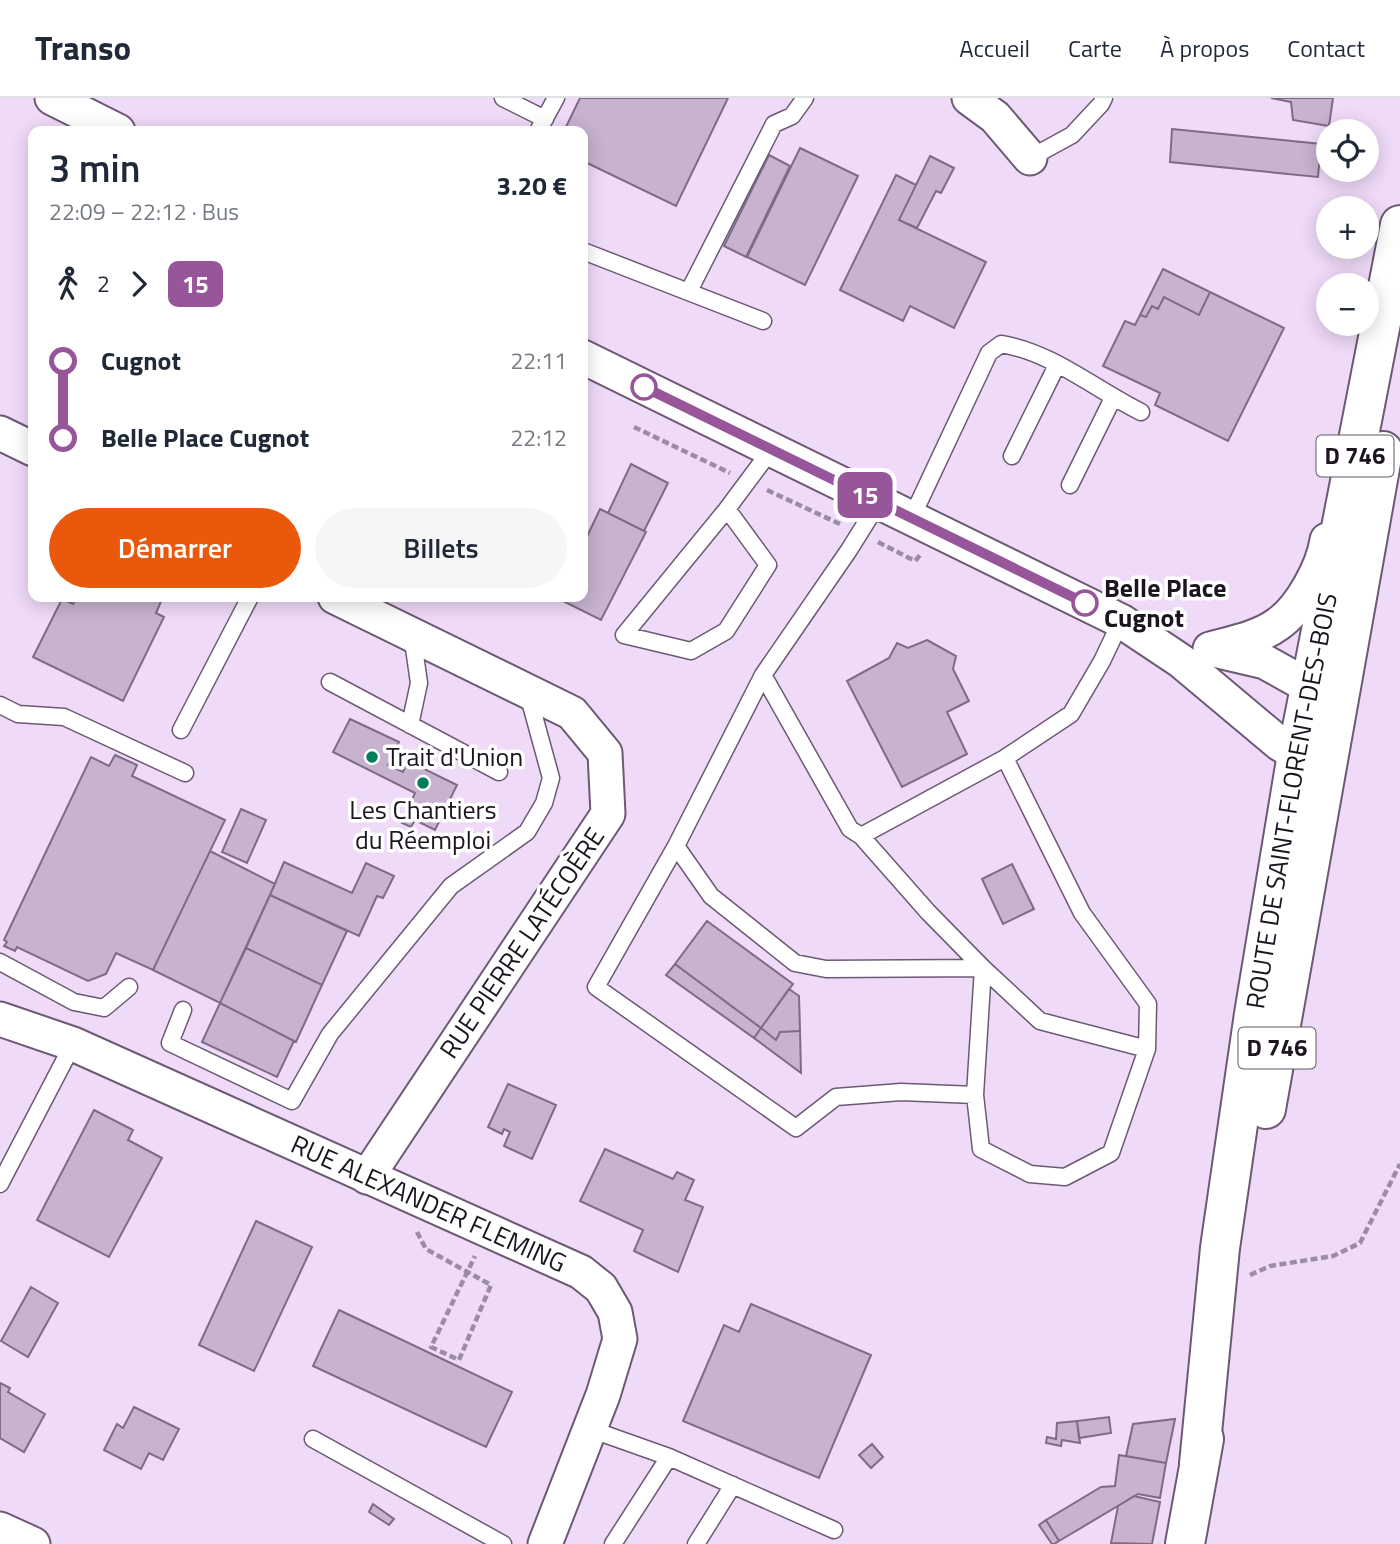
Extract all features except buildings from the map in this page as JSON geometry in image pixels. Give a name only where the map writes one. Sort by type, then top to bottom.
[{"type":"main road","name":"ROUTE DE SAINT-FLORENT-DES-BOIS","points":[[1199,1464],[1220,1248],[1254,1014],[1309,741],[1310,687],[1400,225]]},
{"type":"main road","name":"ROUTE DE SAINT-FLORENT-DES-BOIS","points":[[1185,1544],[1236,1281],[1400,351]]},
{"type":"street","points":[[52,98],[108,126]]},
{"type":"street","points":[[969,98],[995,117],[1030,158]]},
{"type":"street","points":[[1210,649],[1242,640],[1278,624],[1301,600],[1325,557],[1340,452],[1400,213]]},
{"type":"street","points":[[588,359],[1121,621],[1181,661],[1280,744],[1309,741]]},
{"type":"street","points":[[0,433],[28,447]]},
{"type":"street","name":"RUE PIERRE LATÉCOÈRE","points":[[345,602],[572,713],[605,752],[608,814],[367,1177]]},
{"type":"street","points":[[1121,621],[1210,649],[1265,662],[1310,687]]},
{"type":"street","points":[[1282,1022],[1284,920],[1309,741],[1327,683],[1351,631]]},
{"type":"street","name":"RUE ALEXANDER FLEMING","points":[[0,1018],[73,1044],[581,1272],[601,1288],[615,1312],[620,1339],[603,1395],[545,1544]]},
{"type":"street","points":[[0,1529],[33,1544]]},
{"type":"lane","points":[[503,98],[542,125],[556,98]]},
{"type":"lane","points":[[689,290],[774,124],[792,116],[805,98]]},
{"type":"lane","points":[[1030,158],[1072,135],[1104,98]]},
{"type":"lane","points":[[588,253],[763,321]]},
{"type":"lane","points":[[912,517],[989,353],[1001,344],[1057,365],[1141,412]]},
{"type":"lane","points":[[1012,456],[1057,365]]},
{"type":"lane","points":[[1070,485],[1114,398]]},
{"type":"lane","points":[[727,509],[768,565],[726,631],[691,651],[624,635],[727,509],[771,450]]},
{"type":"lane","points":[[879,502],[763,675],[676,846],[596,987],[796,1128],[836,1097],[901,1092],[975,1095]]},
{"type":"lane","points":[[181,730],[247,602]]},
{"type":"lane","points":[[861,836],[1006,758],[1071,714],[1102,661],[1121,621]]},
{"type":"lane","points":[[410,725],[419,683],[412,635]]},
{"type":"lane","points":[[763,675],[850,829],[861,836],[928,912],[983,968],[1040,1021],[1147,1049]]},
{"type":"lane","points":[[330,682],[499,772]]},
{"type":"lane","points":[[183,1010],[170,1043],[292,1101],[330,1034],[451,886],[527,832],[544,803],[551,778],[527,691]]},
{"type":"lane","points":[[0,705],[18,714],[64,717],[185,774]]},
{"type":"lane","points":[[983,968],[975,1095],[982,1149],[1030,1174],[1065,1177],[1111,1153],[1147,1049],[1148,1004],[1082,913],[1006,758]]},
{"type":"lane","points":[[676,846],[711,896],[795,963],[826,969],[983,968]]},
{"type":"lane","points":[[0,962],[74,1002],[104,1008],[129,988]]},
{"type":"lane","points":[[0,1184],[73,1044]]},
{"type":"lane","points":[[590,1429],[669,1457],[834,1530]]},
{"type":"lane","points":[[313,1439],[503,1544]]},
{"type":"lane","points":[[613,1544],[669,1457]]},
{"type":"lane","points":[[696,1544],[733,1485]]},
{"type":"path","points":[[634,427],[915,561],[924,552]]},
{"type":"path","points":[[1236,1281],[1270,1266],[1333,1256],[1360,1242],[1400,1164]]},
{"type":"path","points":[[420,1221],[416,1232],[426,1249],[467,1272],[491,1285],[458,1360],[431,1347],[467,1272],[479,1248]]},
{"type":"bus line","name":"15","points":[[644,387],[1085,603]]},
{"type":"place","name":"Belle Place Cugnot","points":[[1085,603]]},
{"type":"place","name":"Trait d'Union","points":[[372,757]]},
{"type":"place","name":"Les Chantiers du Réemploi","points":[[423,783]]}]
